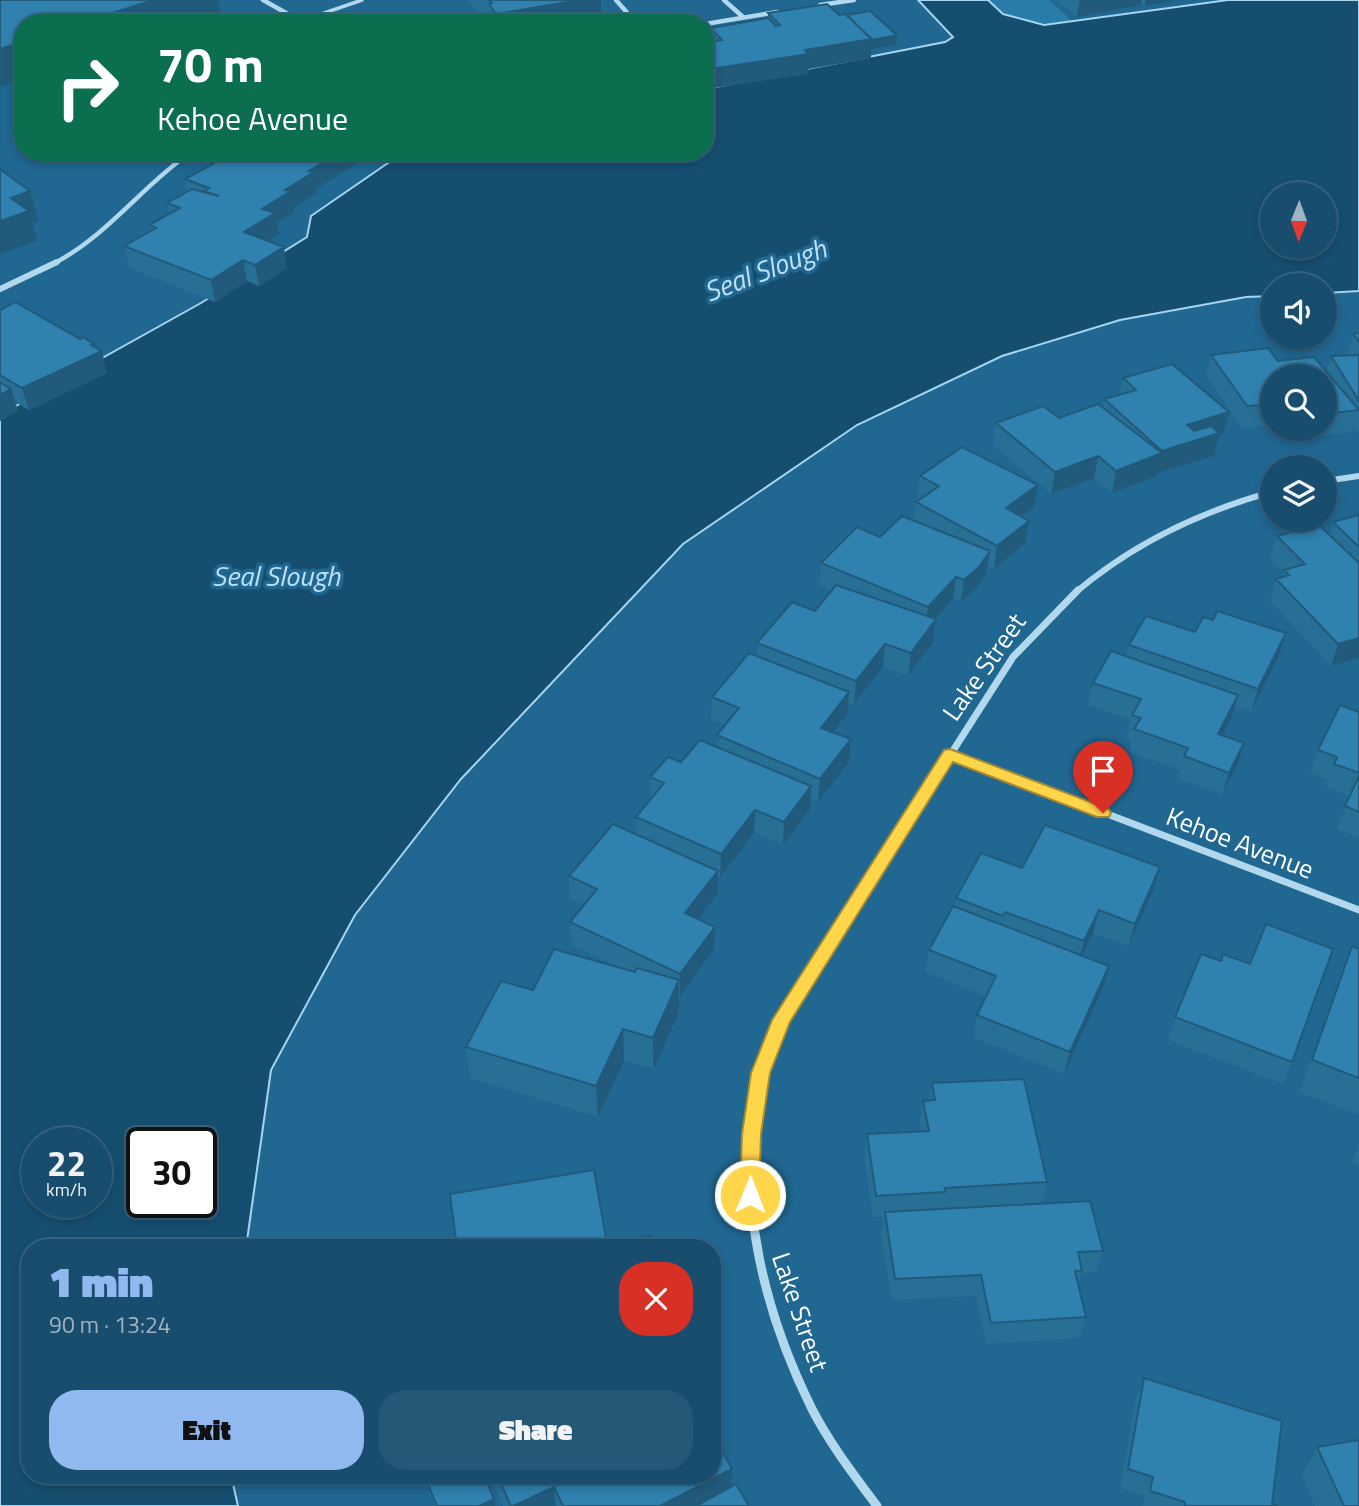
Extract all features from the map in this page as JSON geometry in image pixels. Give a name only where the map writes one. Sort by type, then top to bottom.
[{"type":"street","points":[[263,0],[288,14]]},
{"type":"street","points":[[616,0],[628,14]]},
{"type":"street","points":[[724,0],[743,18]]},
{"type":"street","points":[[817,6],[854,0]]},
{"type":"street","points":[[714,23],[780,12]]},
{"type":"street","points":[[0,289],[46,268],[89,242],[143,189],[179,161]]},
{"type":"street","points":[[1337,479],[1359,476]]},
{"type":"street","name":"Lake Street","points":[[877,1506],[813,1410],[780,1336],[758,1261],[750,1195],[751,1134],[761,1073],[781,1020],[1013,657],[1044,617],[1087,579],[1142,542],[1198,516],[1260,496]]},
{"type":"street","name":"Kehoe Avenue","points":[[950,754],[1359,910]]},
{"type":"lane","points":[[324,14],[362,0]]},
{"type":"shaded area","points":[[988,0],[1049,0],[1074,23],[1028,21],[1007,14]]},
{"type":"water","name":"Seal Slough","points":[[918,0],[988,0],[1003,14],[1044,25],[1228,0],[1359,0],[1359,291],[1337,292],[1337,273],[1260,273],[1260,296],[1120,320],[1002,356],[857,425],[683,544],[461,779],[355,915],[271,1070],[247,1239],[21,1239],[21,1484],[233,1484],[238,1506],[0,1506],[0,415],[201,303],[307,237],[311,216],[391,161],[714,161],[714,87],[945,42],[953,37]]},
{"type":"building","points":[[0,0],[154,0],[109,14],[14,14],[14,45],[0,49]]},
{"type":"building","points":[[489,0],[580,0],[496,14]]},
{"type":"building","points":[[827,4],[839,15],[845,14],[872,39],[805,50],[808,54],[714,69],[714,39],[722,40],[714,27],[768,18],[776,26],[780,25],[768,13]]},
{"type":"building","points":[[870,11],[897,35],[872,40],[847,15]]},
{"type":"building","points":[[325,161],[309,171],[314,172],[285,190],[291,191],[262,209],[275,213],[244,232],[284,247],[255,265],[243,260],[211,280],[124,246],[156,228],[149,225],[180,208],[167,203],[192,189],[219,196],[204,191],[209,188],[185,179],[213,164],[207,162]]},
{"type":"building","points":[[0,169],[30,191],[11,198],[29,211],[0,221]]},
{"type":"building","points":[[15,302],[80,339],[83,337],[102,351],[22,388],[0,375],[0,310]]},
{"type":"building","points":[[1260,349],[1270,350],[1278,361],[1314,357],[1320,364],[1260,364],[1260,405],[1247,406],[1211,355]]},
{"type":"building","points":[[1359,355],[1359,401],[1337,364],[1331,356]]},
{"type":"building","points":[[1172,364],[1229,412],[1187,425],[1194,431],[1211,426],[1219,433],[1162,451],[1104,399],[1136,390],[1123,378]]},
{"type":"building","points":[[0,382],[11,389],[0,395]]},
{"type":"building","points":[[1337,384],[1359,410],[1337,413]]},
{"type":"building","points":[[1098,404],[1162,453],[1116,471],[1098,456],[1055,472],[996,423],[1043,406],[1059,418]]},
{"type":"building","points":[[962,447],[1038,485],[1006,508],[1029,521],[997,546],[916,502],[939,486],[920,476]]},
{"type":"building","points":[[1359,515],[1359,547],[1337,526],[1337,521]]},
{"type":"building","points":[[902,516],[990,551],[979,567],[964,580],[956,577],[928,607],[821,563],[857,527],[880,537]]},
{"type":"building","points":[[1292,532],[1326,532],[1359,563],[1359,638],[1338,644],[1276,579],[1289,575],[1284,570],[1305,564],[1277,536]]},
{"type":"building","points":[[836,585],[936,619],[911,653],[885,644],[856,681],[757,643],[792,602],[815,611]]},
{"type":"building","points":[[1217,611],[1286,633],[1258,689],[1129,645],[1146,616],[1195,632],[1203,617],[1213,620]]},
{"type":"building","points":[[1111,651],[1238,695],[1218,734],[1244,743],[1229,773],[1184,756],[1188,748],[1134,729],[1141,718],[1132,715],[1141,699],[1093,683]]},
{"type":"building","points":[[749,653],[849,692],[821,728],[851,739],[820,779],[717,735],[739,708],[712,697]]},
{"type":"building","points":[[1340,705],[1359,712],[1359,773],[1334,764],[1337,757],[1318,750]]},
{"type":"building","points":[[700,740],[811,786],[784,822],[755,810],[721,854],[636,817],[664,783],[650,777],[668,757],[681,762]]},
{"type":"building","points":[[1359,776],[1359,812],[1345,806]]},
{"type":"building","points":[[613,824],[718,871],[685,913],[715,927],[680,974],[570,922],[597,889],[569,876]]},
{"type":"building","points":[[1045,825],[1160,867],[1135,924],[1099,910],[1084,941],[1005,912],[1003,916],[956,898],[981,853],[1022,868]]},
{"type":"building","points":[[953,906],[1109,966],[1070,1052],[977,1015],[996,976],[929,950]]},
{"type":"building","points":[[1266,924],[1333,949],[1292,1062],[1175,1017],[1201,954],[1221,961],[1223,954],[1250,964]]},
{"type":"building","points":[[1352,946],[1359,949],[1359,1078],[1312,1060]]},
{"type":"building","points":[[554,949],[635,972],[637,968],[679,980],[653,1038],[623,1029],[596,1086],[466,1047],[501,981],[533,990]]},
{"type":"building","points":[[1024,1079],[1047,1182],[945,1188],[945,1192],[876,1196],[867,1134],[929,1131],[923,1101],[935,1100],[932,1083]]},
{"type":"building","points":[[594,1170],[606,1239],[456,1239],[450,1194]]},
{"type":"building","points":[[1090,1201],[1103,1251],[1078,1252],[1082,1271],[1075,1271],[1086,1317],[991,1323],[981,1275],[895,1279],[885,1212]]},
{"type":"building","points":[[1144,1378],[1282,1421],[1272,1504],[1278,1506],[1185,1506],[1185,1502],[1150,1491],[1153,1477],[1128,1469]]},
{"type":"building","points":[[1359,1440],[1359,1506],[1344,1506],[1317,1447]]},
{"type":"building","points":[[721,1449],[732,1469],[721,1475]]},
{"type":"building","points":[[428,1484],[488,1484],[494,1499],[479,1506],[437,1506]]},
{"type":"building","points":[[501,1484],[703,1484],[660,1506],[563,1506],[554,1487],[511,1506]]},
{"type":"building","points":[[736,1484],[749,1506],[696,1506]]},
{"type":"route","points":[[750,1195],[751,1134],[761,1073],[781,1020],[950,754],[1103,813]]}]
